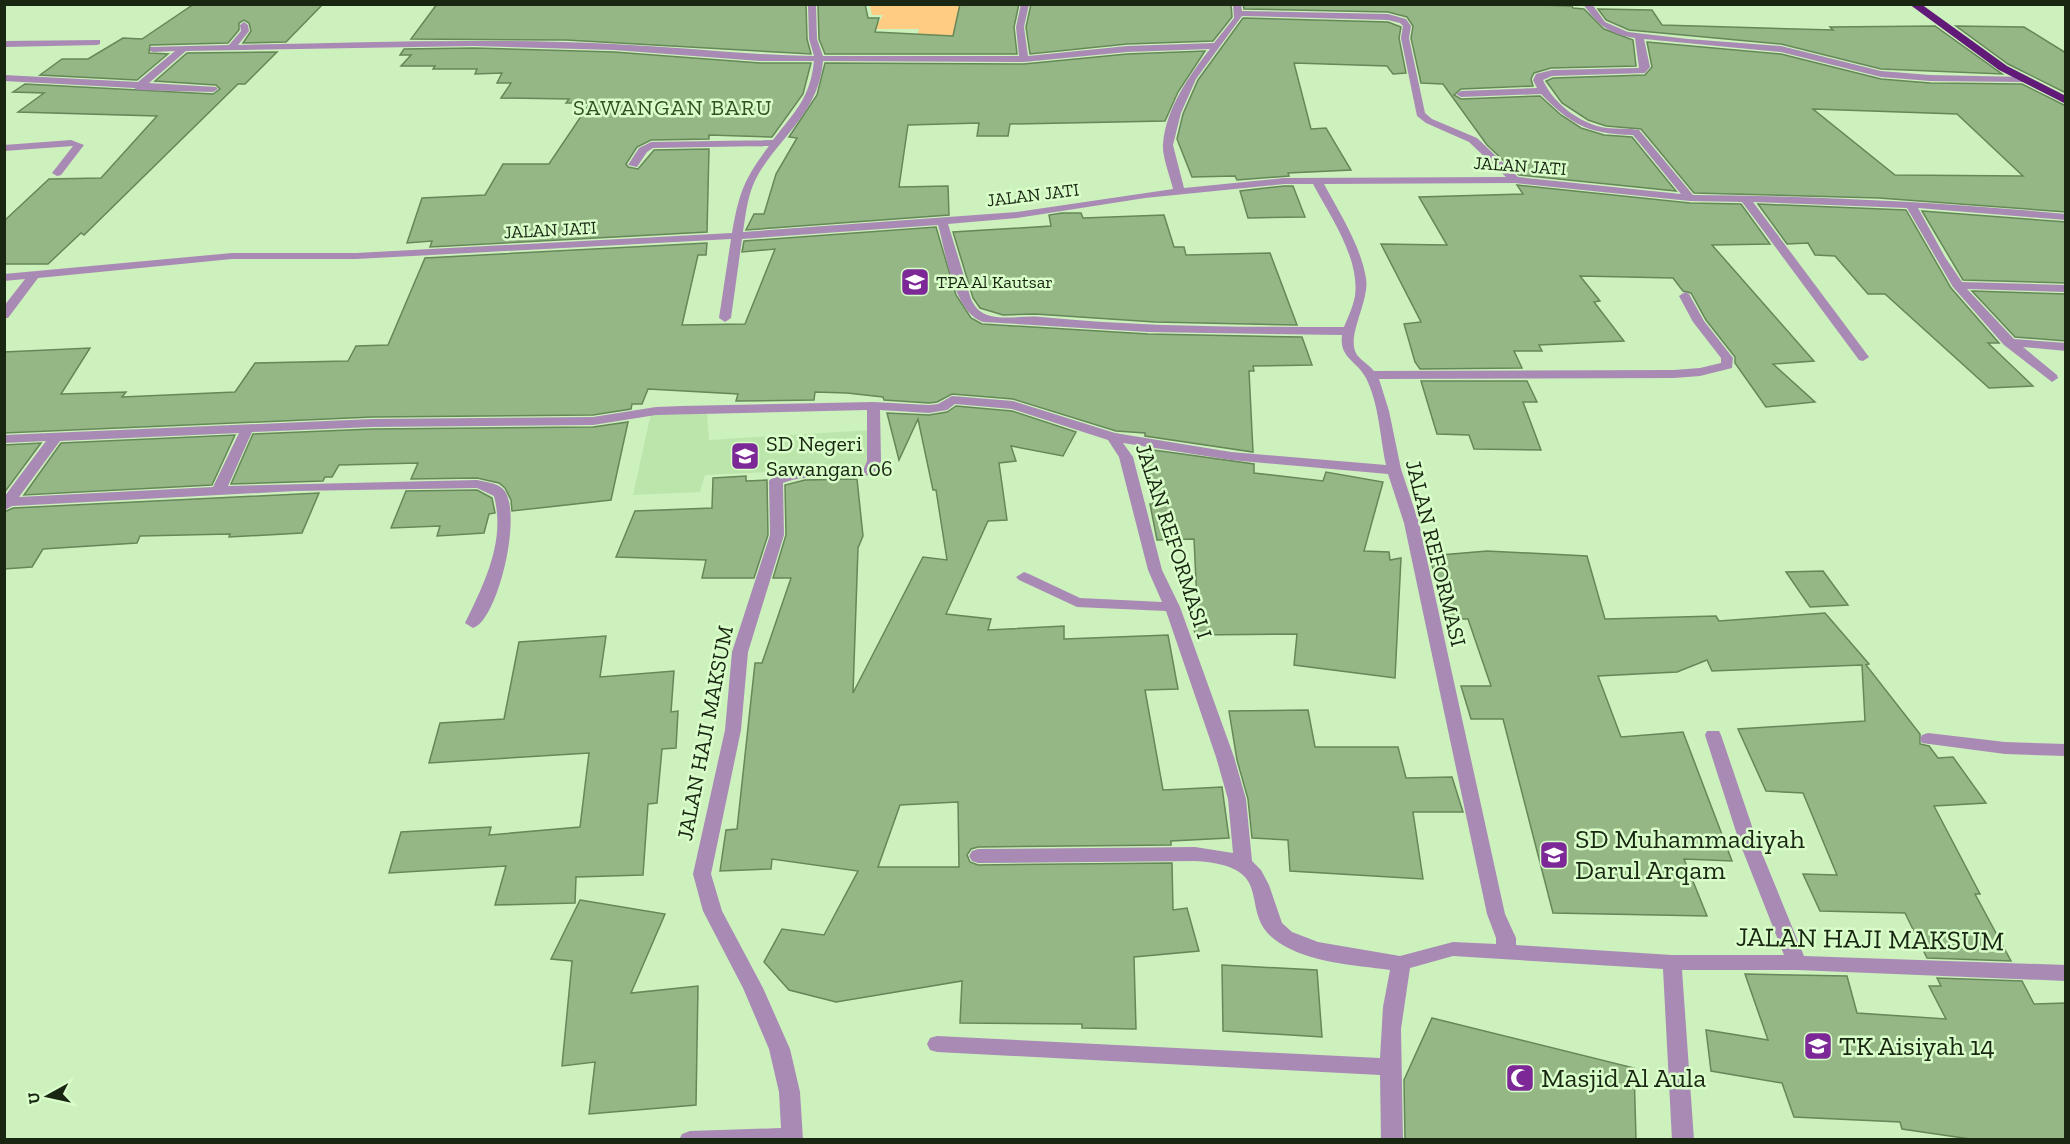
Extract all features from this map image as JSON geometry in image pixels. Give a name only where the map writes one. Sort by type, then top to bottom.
[{"type":"highway","points":[[1914,4],[2022,79],[2066,101]]},
{"type":"street","points":[[725,318],[743,198],[753,174],[812,98],[817,80],[819,58],[813,39],[812,4]]},
{"type":"street","points":[[1024,59],[1020,27],[1025,4]]},
{"type":"street","points":[[1587,4],[1602,24],[1619,32],[1639,36],[1781,49],[1881,74],[1930,78],[2022,79]]},
{"type":"street","points":[[1179,191],[1168,146],[1176,112],[1192,79],[1238,18],[1238,9],[1388,17],[1403,21],[1407,26],[1405,38],[1420,114],[1429,121],[1473,140],[1515,180]]},
{"type":"street","points":[[232,46],[245,31],[244,25]]},
{"type":"street","points":[[1639,36],[1646,66],[1642,71],[1552,73],[1539,76],[1538,80],[1544,91],[1563,112],[1582,126],[1603,132],[1636,132],[1690,198]]},
{"type":"street","points":[[4,44],[97,42]]},
{"type":"street","points":[[153,49],[474,43],[614,47],[760,58],[1024,59],[1126,49],[1216,46]]},
{"type":"street","points":[[138,87],[184,48]]},
{"type":"street","points":[[4,78],[138,87],[213,89]]},
{"type":"street","points":[[1461,94],[1544,91]]},
{"type":"street","points":[[4,148],[71,143],[79,146],[57,173]]},
{"type":"street","points":[[633,165],[643,150],[651,145],[776,144]]},
{"type":"street","name":"JALAN JATI","points":[[4,278],[232,256],[378,255],[736,237],[1017,215],[1179,191],[1242,184],[1317,181],[1515,180],[1690,198],[1911,205],[2066,217]]},
{"type":"street","points":[[942,221],[965,299],[971,311],[990,320],[1027,319],[1086,326],[1197,331],[1348,331],[1361,293],[1359,274],[1340,225],[1317,181]]},
{"type":"street","points":[[1745,198],[1777,246],[1804,277],[1863,357]]},
{"type":"street","points":[[1911,205],[1932,248],[1957,285],[2008,342],[2052,378]]},
{"type":"street","points":[[4,315],[34,276]]},
{"type":"street","points":[[1957,285],[2034,286],[2066,289]]},
{"type":"street","points":[[1371,375],[1664,374],[1700,372],[1728,365],[1727,358],[1699,322],[1685,296]]},
{"type":"street","name":"JALAN REFORMASI","points":[[1348,331],[1350,353],[1371,375],[1380,402],[1394,470],[1403,491],[1456,720],[1496,914],[1506,938],[1506,950]]},
{"type":"street","points":[[2008,342],[2066,347]]},
{"type":"street","points":[[4,439],[394,423],[593,421],[656,411],[873,406],[929,409],[942,407],[952,400],[1012,405],[1113,437]]},
{"type":"street","name":"JALAN HAJI MAKSUM","points":[[792,1138],[790,1087],[777,1036],[742,964],[714,918],[705,898],[702,874],[734,730],[740,652],[777,535],[776,481],[788,477],[855,474],[870,471],[874,461],[873,406]]},
{"type":"street","points":[[219,490],[247,429]]},
{"type":"street","points":[[7,505],[57,436]]},
{"type":"street","name":"JALAN REFORMASI I","points":[[1113,437],[1231,456],[1394,470]]},
{"type":"street","name":"JALAN REFORMASI I","points":[[1113,437],[1126,457],[1155,570],[1172,608],[1234,788],[1243,862]]},
{"type":"street","points":[[7,505],[219,490],[453,484],[492,487],[501,494],[504,515],[500,551],[493,584],[473,623]]},
{"type":"street","points":[[1024,577],[1077,602],[1172,608]]},
{"type":"street","points":[[1713,735],[1748,841],[1797,963]]},
{"type":"street","points":[[1928,739],[2005,748],[2066,750]]},
{"type":"street","points":[[978,856],[1195,854],[1226,856],[1243,862],[1253,870],[1261,885],[1268,914],[1275,928],[1293,940],[1316,949],[1401,964],[1394,1004],[1389,1067],[1392,1140]]},
{"type":"street","name":"JALAN HAJI MAKSUM","points":[[1401,964],[1453,949],[1506,950],[1672,963],[1797,963],[2066,973]]},
{"type":"street","points":[[1672,963],[1683,1140]]},
{"type":"street","points":[[937,1044],[1389,1067]]},
{"type":"street","points":[[690,1140],[792,1138]]},
{"type":"shaded area","points":[[870,5],[995,5],[995,38],[916,40],[919,29],[875,29],[883,15],[872,15]]},
{"type":"shaded area","points":[[651,413],[707,413],[709,440],[871,430],[872,467],[705,475],[700,492],[633,495]]},
{"type":"building","points":[[194,4],[323,4],[286,42],[243,43],[251,31],[249,23],[244,20],[239,23],[239,30],[228,43],[150,45],[149,53],[168,54],[137,80],[40,75],[62,59],[88,59],[123,38],[142,39]]},
{"type":"building","points":[[437,4],[806,4],[807,39],[811,54],[566,40],[411,39]]},
{"type":"building","points":[[818,4],[865,4],[868,18],[879,18],[875,32],[953,36],[960,4],[1019,4],[1014,27],[1017,54],[825,54],[819,39]]},
{"type":"building","points":[[1031,4],[1231,4],[1232,17],[1213,41],[1127,44],[1030,54],[1026,27]]},
{"type":"building","points":[[1243,4],[1505,4],[1572,6],[1584,9],[1604,29],[1633,40],[1636,66],[1551,68],[1534,73],[1531,79],[1533,86],[1461,89],[1454,95],[1461,99],[1540,96],[1561,115],[1581,128],[1604,135],[1632,137],[1676,191],[1519,175],[1487,145],[1443,84],[1421,83],[1411,38],[1413,26],[1407,17],[1388,12],[1244,9]]},
{"type":"building","points":[[1598,9],[1652,10],[1662,25],[1833,30],[1830,27],[1935,26],[2002,74],[1881,69],[1781,44],[1629,30],[1606,20]]},
{"type":"building","points":[[1243,18],[1388,22],[1401,27],[1399,38],[1406,73],[1393,74],[1387,66],[1294,63],[1311,129],[1326,128],[1351,170],[1288,173],[1289,176],[1237,180],[1235,176],[1192,177],[1177,139],[1183,114],[1198,80]]},
{"type":"building","points":[[1956,26],[2024,27],[2066,53],[2066,93],[2008,64]]},
{"type":"building","points":[[1647,42],[1781,54],[1881,79],[1930,83],[2022,84],[2066,106],[2066,212],[1879,198],[1694,193],[1641,129],[1606,126],[1588,120],[1562,103],[1546,81],[1553,78],[1645,75],[1652,67]],"holes":[[[1813,109],[1957,114],[2023,176],[1895,175]]]},
{"type":"building","points":[[474,48],[614,52],[760,63],[811,63],[803,94],[772,137],[709,135],[709,139],[651,140],[637,147],[626,164],[628,167],[638,169],[654,150],[709,149],[707,232],[430,247],[432,241],[407,243],[422,198],[485,195],[503,164],[549,164],[590,103],[566,103],[569,99],[501,98],[511,83],[497,83],[502,73],[475,74],[477,69],[401,66],[411,55],[400,55],[404,49]]},
{"type":"building","points":[[1205,51],[1178,92],[1165,121],[1010,124],[1008,136],[977,136],[979,123],[908,125],[899,187],[948,186],[949,215],[746,230],[754,214],[764,214],[776,174],[797,138],[789,137],[817,95],[825,63],[1024,64],[1127,54]]},
{"type":"building","points":[[277,52],[245,84],[238,84],[84,235],[81,233],[48,264],[4,264],[4,221],[49,179],[101,178],[157,116],[18,112],[44,93],[13,92],[25,84],[213,94],[220,89],[216,85],[155,81],[187,53]]},
{"type":"building","points":[[1517,185],[1690,203],[1741,204],[1770,244],[1712,245],[1814,361],[1773,364],[1815,402],[1766,407],[1735,363],[1735,357],[1706,320],[1691,293],[1683,291],[1673,278],[1580,276],[1600,301],[1594,302],[1624,341],[1539,345],[1542,351],[1514,351],[1522,368],[1420,369],[1415,362],[1404,324],[1421,322],[1381,244],[1447,245],[1419,197],[1523,194]]},
{"type":"building","points":[[1293,186],[1305,217],[1248,218],[1240,191]]},
{"type":"building","points":[[1758,204],[1906,210],[1951,288],[1999,343],[1988,343],[2033,386],[1989,388],[1885,294],[1868,294],[1835,256],[1815,255],[1808,243],[1787,244]]},
{"type":"building","points":[[1922,211],[2066,222],[2066,283],[1963,280]]},
{"type":"building","points":[[1081,213],[1083,218],[1164,215],[1174,247],[1184,247],[1186,255],[1270,253],[1297,325],[1155,322],[1035,314],[1003,315],[980,308],[973,298],[953,232],[1051,226],[1049,215]]},
{"type":"building","points":[[936,227],[956,295],[971,318],[982,324],[1148,334],[1302,337],[1312,365],[1253,366],[1254,371],[1249,371],[1253,452],[1145,436],[1145,433],[1116,431],[1013,399],[952,394],[937,402],[929,403],[884,400],[883,397],[847,393],[815,392],[814,400],[736,401],[738,394],[648,389],[642,404],[632,404],[631,409],[593,415],[372,417],[4,433],[4,352],[90,348],[61,394],[126,392],[122,397],[235,392],[255,363],[348,361],[356,346],[388,345],[425,258],[707,243],[706,255],[698,255],[682,325],[745,324],[775,249],[742,252],[744,241]]},
{"type":"building","points":[[1972,291],[2066,294],[2066,341],[2015,337]]},
{"type":"building","points":[[1421,381],[1527,381],[1537,402],[1523,402],[1541,450],[1474,449],[1469,435],[1437,434]]},
{"type":"building","points":[[956,406],[1012,411],[1076,432],[1063,456],[1011,446],[1016,461],[999,463],[1007,520],[988,521],[946,614],[991,619],[988,630],[1064,626],[1064,639],[1168,635],[1178,689],[1145,690],[1163,790],[1222,787],[1229,838],[1171,841],[1171,845],[978,847],[971,849],[967,855],[970,862],[978,865],[1172,863],[1173,910],[1187,908],[1199,951],[1134,957],[1136,1029],[1082,1028],[1082,1024],[960,1023],[962,981],[836,1002],[789,990],[764,962],[782,929],[824,935],[858,871],[772,859],[771,869],[720,871],[726,830],[737,829],[755,663],[762,663],[791,578],[773,578],[786,535],[785,485],[805,480],[857,479],[863,536],[858,548],[853,693],[923,557],[947,560],[936,490],[933,490],[918,419],[899,460],[887,413],[929,415],[947,412]],"holes":[[[958,802],[959,867],[878,867],[900,805]]]},
{"type":"building","points":[[628,422],[611,500],[512,511],[511,500],[505,488],[499,483],[477,478],[411,479],[418,463],[339,465],[332,477],[325,477],[323,481],[231,484],[253,434],[372,429],[593,427]]},
{"type":"building","points":[[235,435],[212,485],[24,495],[61,443]]},
{"type":"building","points":[[41,443],[4,493],[4,445]]},
{"type":"building","points":[[1146,449],[1254,464],[1254,473],[1323,481],[1326,472],[1383,482],[1364,551],[1389,552],[1390,560],[1401,558],[1395,678],[1294,665],[1297,634],[1195,635],[1190,602],[1197,602],[1194,539],[1157,540],[1150,504],[1153,504]]},
{"type":"building","points":[[746,476],[746,481],[767,480],[768,535],[754,578],[702,578],[706,560],[616,557],[635,511],[712,508],[713,478]]},
{"type":"building","points":[[477,490],[492,498],[495,513],[489,514],[484,533],[437,536],[440,526],[391,528],[406,491]]},
{"type":"building","points":[[319,493],[302,533],[229,537],[230,534],[140,536],[137,543],[43,549],[32,567],[4,569],[4,512],[13,508]]},
{"type":"building","points":[[1487,551],[1587,556],[1605,619],[1716,616],[1719,621],[1825,613],[1869,664],[1866,665],[1920,734],[1920,744],[1929,746],[1938,758],[1953,757],[1986,803],[1934,806],[1980,894],[1975,894],[2011,961],[1927,958],[1905,913],[1820,911],[1803,874],[1837,875],[1803,793],[1766,791],[1738,729],[1865,721],[1862,665],[1712,671],[1707,660],[1677,672],[1598,676],[1621,737],[1683,732],[1732,861],[1684,859],[1707,916],[1553,913],[1503,719],[1471,719],[1461,686],[1491,686],[1468,619],[1449,619],[1429,556]]},
{"type":"building","points":[[1823,571],[1848,605],[1810,607],[1786,572]]},
{"type":"building","points":[[606,636],[600,677],[674,671],[671,712],[678,711],[676,748],[662,749],[657,803],[648,804],[643,875],[576,877],[575,903],[495,905],[506,866],[389,873],[401,832],[491,827],[489,835],[580,827],[589,753],[429,763],[440,723],[504,719],[519,642]]},
{"type":"building","points":[[1308,710],[1315,747],[1398,747],[1406,778],[1452,777],[1463,812],[1413,812],[1423,879],[1290,871],[1288,840],[1252,838],[1248,799],[1237,760],[1229,711]]},
{"type":"building","points":[[580,900],[665,914],[631,993],[698,986],[696,1105],[589,1114],[595,1062],[562,1066],[572,961],[551,959]]},
{"type":"building","points":[[1222,965],[1317,970],[1322,1037],[1223,1031]]},
{"type":"building","points":[[1745,974],[1847,976],[1857,1013],[1946,1019],[1929,986],[1941,986],[1937,978],[2022,981],[2034,1004],[2066,1003],[2066,1140],[1977,1140],[1902,1129],[1900,1122],[1794,1117],[1782,1083],[1711,1071],[1706,1030],[1768,1040]]},
{"type":"building","name":"Masjid Al Aula","points":[[1432,1018],[1634,1068],[1636,1140],[1405,1140],[1404,1080]]},
{"type":"place","name":"TPA Al Kautsar","points":[[915,282]]},
{"type":"place","name":"SD Negeri Sawangan 06","points":[[745,456]]},
{"type":"place","name":"SD Muhammadiyah Darul Arqam","points":[[1554,855]]},
{"type":"place","name":"TK Aisiyah 14","points":[[1818,1046]]},
{"type":"place","name":"Masjid Al Aula","points":[[1520,1078]]},
{"type":"district","name":"SAWANGAN BARU","points":[[673,107]]}]
